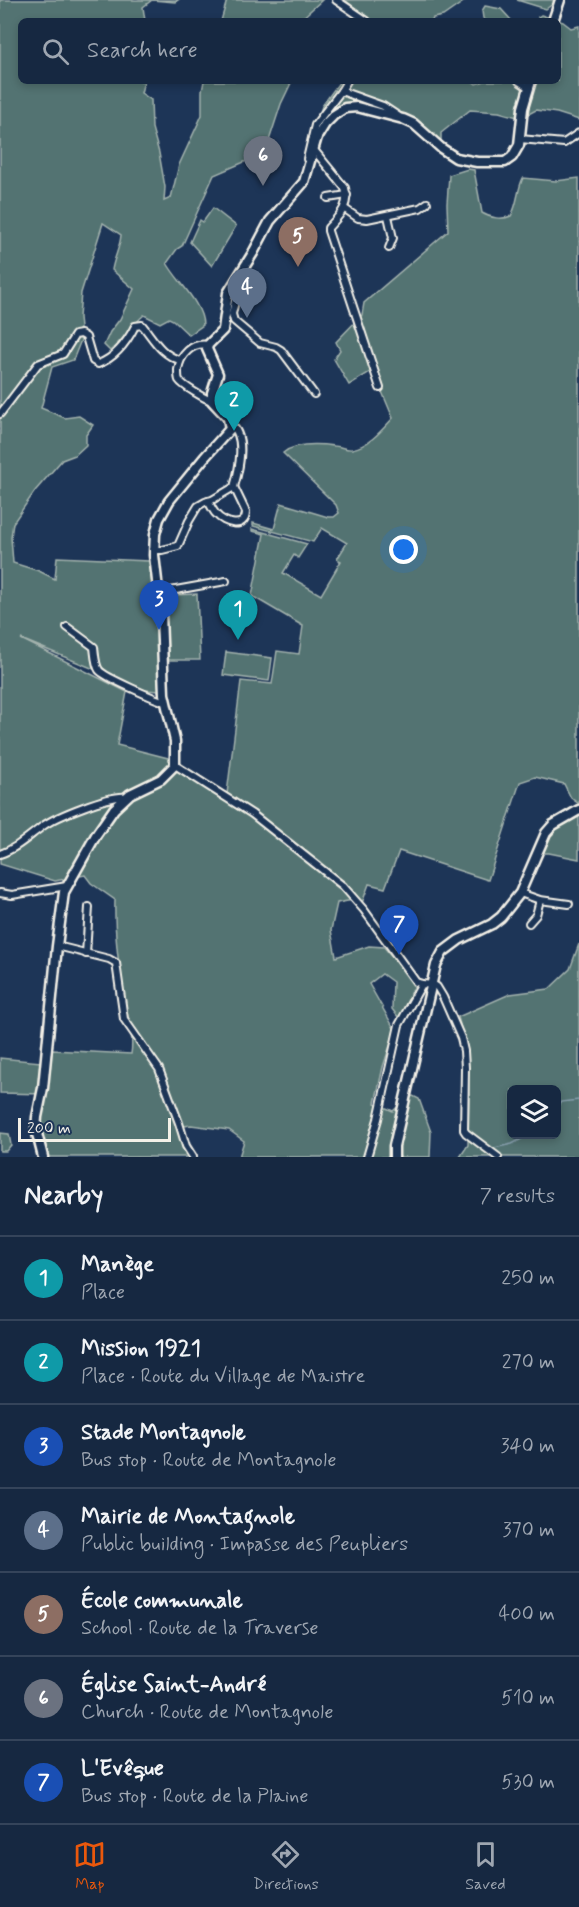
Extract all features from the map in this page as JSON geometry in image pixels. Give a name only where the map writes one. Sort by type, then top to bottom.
[{"type":"street","points":[[336,0],[363,18]]},
{"type":"street","points":[[554,18],[560,0]]},
{"type":"street","points":[[307,174],[307,160],[315,124],[344,84]]},
{"type":"street","points":[[341,91],[383,106],[420,128],[449,154],[469,161],[506,162],[515,154],[520,139],[523,108],[530,84]]},
{"type":"street","points":[[212,402],[212,393],[218,374],[216,366],[207,353],[208,345],[223,330],[225,303],[230,290],[270,221],[298,190],[307,174],[325,124],[345,108],[357,107],[403,119]]},
{"type":"street","points":[[520,139],[564,142],[579,133]]},
{"type":"street","points":[[314,150],[345,188],[347,195],[345,209],[328,228],[328,231],[380,388]]},
{"type":"street","points":[[328,198],[347,195]]},
{"type":"street","points":[[345,209],[363,219],[388,216],[420,208],[427,203]]},
{"type":"street","points":[[388,216],[393,238],[389,248]]},
{"type":"street","points":[[230,290],[236,297],[232,314],[234,321],[260,344],[281,350],[314,394]]},
{"type":"street","points":[[0,414],[38,364],[63,354],[75,335],[81,334],[86,337],[94,363],[98,364],[115,354],[135,326],[142,325],[155,344],[175,359],[180,360]]},
{"type":"street","points":[[208,345],[202,344],[190,349],[180,360],[180,380],[212,402],[237,430],[240,447],[234,487],[246,516],[238,524],[224,521],[216,514],[208,501]]},
{"type":"street","points":[[43,1157],[36,1130],[37,1117],[43,1088],[61,911],[67,886],[96,836],[126,797],[160,779],[175,765],[176,749],[164,698],[159,593],[153,550],[155,534],[163,510],[228,431],[230,424]]},
{"type":"street","points":[[153,550],[178,546],[198,506],[234,487]]},
{"type":"street","points":[[159,593],[226,581]]},
{"type":"street","points":[[67,627],[94,647],[97,668],[103,675],[145,693],[164,698]]},
{"type":"street","points":[[175,765],[252,814],[343,886],[364,910],[416,982],[437,987],[463,1044],[464,1130],[498,1157]]},
{"type":"street","points":[[0,854],[9,851],[56,818],[115,797],[126,797]]},
{"type":"street","points":[[367,1157],[399,1025],[426,985],[443,952],[459,940],[498,920],[520,893],[546,833],[553,825],[579,810]]},
{"type":"street","points":[[0,892],[12,895],[67,886]]},
{"type":"street","points":[[520,893],[540,900],[569,904]]},
{"type":"street","points":[[529,923],[536,915],[540,900]]},
{"type":"street","points":[[87,954],[89,907]]},
{"type":"street","points":[[57,946],[109,959],[116,963],[124,1019],[159,1069],[186,1146],[193,1157]]},
{"type":"street","points":[[394,1157],[394,1146],[407,1095],[426,985]]},
{"type":"green space","points":[[0,0],[152,0],[143,7],[145,18],[18,18],[18,84],[143,84],[141,93],[151,100],[152,128],[165,187],[164,201],[171,198],[179,165],[202,115],[203,84],[291,84],[281,104],[265,153],[214,175],[182,246],[167,263],[199,309],[203,325],[189,335],[169,318],[160,323],[144,315],[110,351],[104,345],[120,319],[134,289],[112,270],[121,235],[103,223],[81,293],[79,317],[81,340],[73,360],[52,367],[41,408],[65,418],[79,416],[93,425],[86,435],[86,445],[75,455],[62,460],[35,491],[13,523],[11,537],[13,563],[55,579],[57,557],[149,561],[154,586],[157,586],[160,691],[145,690],[21,639],[127,692],[117,745],[168,758],[179,771],[250,816],[353,900],[337,903],[331,930],[336,957],[369,946],[384,947],[415,985],[399,1018],[392,1009],[393,982],[382,974],[369,984],[395,1030],[375,1103],[393,1111],[407,1098],[413,1096],[419,1099],[431,1132],[430,1157],[239,1157],[244,1141],[229,1130],[191,1125],[184,1126],[178,1131],[186,1157],[46,1157],[40,1127],[45,1094],[0,1093],[0,1058],[51,1063],[52,1050],[131,1054],[132,1041],[117,952],[115,900],[91,883],[85,875],[55,881],[0,864]]},
{"type":"green space","points":[[152,0],[178,0],[175,2]]},
{"type":"green space","points":[[227,0],[322,0],[302,18],[222,18]]},
{"type":"green space","points":[[345,0],[466,0],[443,16],[433,18],[368,18]]},
{"type":"green space","points":[[517,0],[553,0],[554,3],[546,9]]},
{"type":"green space","points":[[485,6],[501,9],[509,18],[483,18],[482,11]]},
{"type":"green space","points":[[561,21],[571,28],[579,26],[579,120],[557,113],[536,110],[521,118],[499,112],[470,110],[441,133],[441,142],[414,119],[355,103],[334,112],[316,124],[322,106],[338,84],[561,84]]},
{"type":"green space","points":[[468,169],[474,170],[482,213],[496,218],[511,216],[523,178],[556,181],[579,178],[579,804],[571,798],[564,784],[535,777],[520,782],[488,880],[399,851],[385,888],[369,884],[362,903],[345,885],[227,794],[241,681],[272,684],[277,651],[299,654],[303,626],[252,596],[264,534],[252,531],[252,529],[307,544],[298,558],[294,555],[283,573],[321,595],[341,561],[337,559],[347,543],[322,528],[313,542],[253,526],[253,523],[274,529],[281,503],[328,517],[334,517],[339,513],[336,505],[283,453],[294,447],[307,445],[328,445],[350,449],[358,447],[375,437],[393,418],[373,370],[349,385],[334,359],[340,350],[336,342],[362,315],[364,303],[448,231],[449,175]]},
{"type":"green space","points":[[213,208],[236,226],[212,266],[190,242],[200,220],[203,222]]},
{"type":"green space","points":[[197,594],[200,660],[168,660],[166,600],[170,595]]},
{"type":"green space","points":[[226,652],[272,658],[269,681],[223,675]]},
{"type":"green space","points":[[579,815],[579,859],[540,853],[552,829]]},
{"type":"green space","points":[[579,944],[579,1157],[460,1157],[468,1145],[469,1099],[468,1054],[458,1017],[510,994],[549,989],[570,969]]},
{"type":"green space","points":[[0,1133],[9,1134],[11,1145],[6,1151],[0,1151]]},
{"type":"waterway","points":[[561,1102],[579,1100]]},
{"type":"waterway","points":[[494,1148],[522,1139]]},
{"type":"place","name":"Église Saint-André","points":[[263,186]]},
{"type":"place","name":"École communale","points":[[298,267]]},
{"type":"place","name":"Mairie de Montagnole","points":[[247,318]]},
{"type":"place","name":"Mission 1921","points":[[234,431]]},
{"type":"place","name":"Stade Montagnole","points":[[159,630]]},
{"type":"place","name":"Manège","points":[[238,640]]},
{"type":"place","name":"L'Evêque","points":[[399,955]]}]
